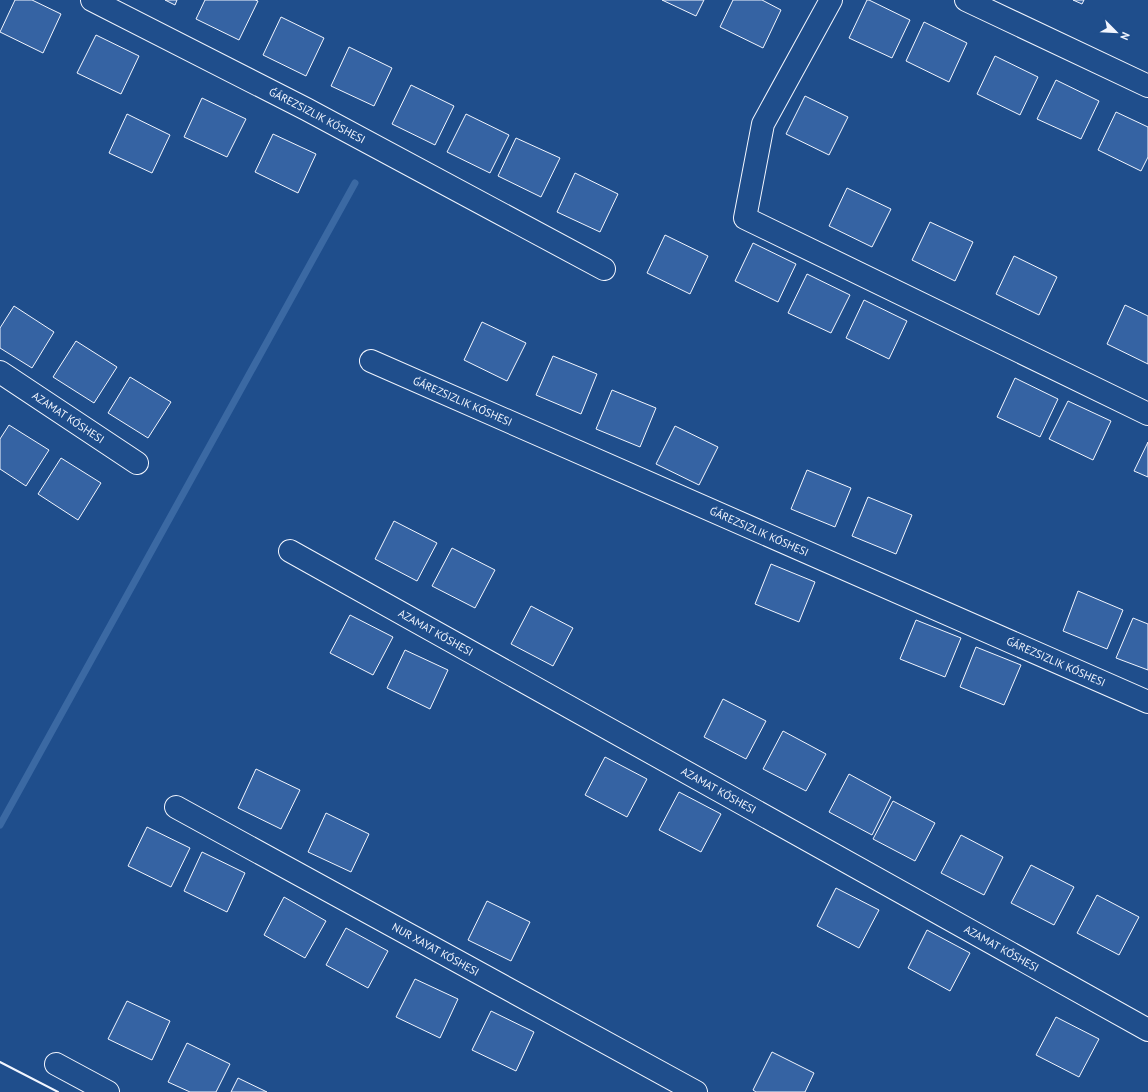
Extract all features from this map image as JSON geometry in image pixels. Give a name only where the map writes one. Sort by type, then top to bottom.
[{"type":"street","name":"ǴÁREZSIZLIK KÓSHESI","points":[[92,0],[306,109],[604,269]]},
{"type":"street","points":[[966,0],[1148,86]]},
{"type":"street","points":[[829,1],[763,124],[745,218],[1148,414]]},
{"type":"street","name":"ǴÁREZSIZLIK KÓSHESI","points":[[371,361],[1148,702]]},
{"type":"street","name":"AZAMAT KÓSHESI","points":[[0,372],[137,463]]},
{"type":"street","name":"AZAMAT KÓSHESI","points":[[290,551],[1148,1030]]},
{"type":"street","name":"NUR XAYAT KÓSHESI","points":[[176,807],[696,1092]]},
{"type":"street","points":[[56,1064],[108,1092]]},
{"type":"building","points":[[15,0],[32,0],[61,14],[43,53],[0,32]]},
{"type":"building","points":[[165,0],[177,0],[175,5]]},
{"type":"building","points":[[205,0],[258,1],[239,40],[196,19]]},
{"type":"building","points":[[662,0],[704,0],[696,16]]},
{"type":"building","points":[[733,0],[762,0],[781,10],[763,48],[720,27]]},
{"type":"building","points":[[867,0],[910,20],[892,58],[849,38]]},
{"type":"building","points":[[1073,0],[1084,0],[1082,4]]},
{"type":"building","points":[[281,17],[324,38],[306,76],[263,55]]},
{"type":"building","points":[[924,22],[967,43],[949,82],[906,61]]},
{"type":"building","points":[[96,35],[139,56],[121,94],[77,73]]},
{"type":"building","points":[[349,47],[392,68],[374,106],[331,86]]},
{"type":"building","points":[[995,56],[1038,77],[1020,115],[977,94]]},
{"type":"building","points":[[1056,80],[1099,101],[1081,139],[1037,119]]},
{"type":"building","points":[[411,85],[454,106],[435,145],[392,124]]},
{"type":"building","points":[[805,96],[848,117],[829,155],[786,134]]},
{"type":"building","points":[[202,98],[246,119],[227,157],[184,137]]},
{"type":"building","points":[[1116,112],[1148,127],[1148,157],[1141,171],[1098,150]]},
{"type":"building","points":[[127,114],[170,135],[152,173],[109,153]]},
{"type":"building","points":[[466,114],[509,135],[490,173],[447,152]]},
{"type":"building","points":[[273,134],[316,154],[298,193],[255,172]]},
{"type":"building","points":[[516,138],[560,158],[541,197],[498,176]]},
{"type":"building","points":[[575,173],[618,194],[600,232],[557,212]]},
{"type":"building","points":[[847,188],[891,209],[872,247],[829,226]]},
{"type":"building","points":[[930,222],[973,242],[955,281],[912,260]]},
{"type":"building","points":[[665,235],[708,256],[690,294],[647,273]]},
{"type":"building","points":[[753,243],[796,264],[778,302],[735,281]]},
{"type":"building","points":[[1014,256],[1057,277],[1039,315],[996,294]]},
{"type":"building","points":[[807,274],[850,295],[831,333],[788,313]]},
{"type":"building","points":[[864,300],[907,321],[889,359],[846,338]]},
{"type":"building","points":[[1125,305],[1148,316],[1148,364],[1107,344]]},
{"type":"building","points":[[14,306],[54,332],[32,368],[0,348],[0,328]]},
{"type":"building","points":[[482,322],[526,343],[507,381],[464,360]]},
{"type":"building","points":[[76,341],[117,367],[94,403],[53,377]]},
{"type":"building","points":[[553,356],[597,374],[581,414],[536,395]]},
{"type":"building","points":[[130,377],[171,402],[148,438],[108,413]]},
{"type":"building","points":[[1015,378],[1058,399],[1040,437],[997,417]]},
{"type":"building","points":[[612,390],[656,408],[640,447],[596,429]]},
{"type":"building","points":[[1068,401],[1111,421],[1093,460],[1049,439]]},
{"type":"building","points":[[9,425],[49,450],[26,486],[0,469],[0,439]]},
{"type":"building","points":[[675,426],[718,447],[699,485],[656,464]]},
{"type":"building","points":[[1148,442],[1148,477],[1134,471]]},
{"type":"building","points":[[61,458],[101,483],[78,520],[38,494]]},
{"type":"building","points":[[807,470],[851,488],[835,527],[791,509]]},
{"type":"building","points":[[868,497],[912,515],[896,554],[852,536]]},
{"type":"building","points":[[394,521],[437,543],[417,581],[375,559]]},
{"type":"building","points":[[452,548],[495,570],[475,608],[432,586]]},
{"type":"building","points":[[771,564],[815,582],[799,622],[755,604]]},
{"type":"building","points":[[1078,591],[1123,610],[1107,649],[1063,631]]},
{"type":"building","points":[[531,606],[573,628],[553,666],[511,644]]},
{"type":"building","points":[[350,615],[393,637],[373,675],[330,653]]},
{"type":"building","points":[[1133,618],[1148,624],[1148,670],[1116,658]]},
{"type":"building","points":[[916,620],[961,638],[945,677],[900,659]]},
{"type":"building","points":[[976,647],[1021,665],[1004,705],[960,687]]},
{"type":"building","points":[[405,650],[448,670],[430,709],[387,688]]},
{"type":"building","points":[[723,699],[766,721],[746,759],[704,737]]},
{"type":"building","points":[[783,731],[826,754],[806,791],[763,769]]},
{"type":"building","points":[[605,757],[647,779],[627,817],[585,795]]},
{"type":"building","points":[[256,769],[300,790],[281,829],[238,808]]},
{"type":"building","points":[[849,774],[891,797],[872,835],[829,812]]},
{"type":"building","points":[[679,792],[721,814],[701,852],[659,830]]},
{"type":"building","points":[[893,801],[935,823],[915,861],[873,839]]},
{"type":"building","points":[[326,813],[369,834],[351,872],[308,852]]},
{"type":"building","points":[[147,827],[190,848],[171,887],[128,866]]},
{"type":"building","points":[[961,835],[1003,857],[984,895],[941,873]]},
{"type":"building","points":[[202,852],[245,873],[227,912],[184,891]]},
{"type":"building","points":[[1031,865],[1074,887],[1054,925],[1011,903]]},
{"type":"building","points":[[836,888],[879,910],[859,948],[817,926]]},
{"type":"building","points":[[1097,895],[1139,917],[1119,955],[1077,933]]},
{"type":"building","points":[[284,897],[326,921],[305,958],[264,935]]},
{"type":"building","points":[[487,901],[530,922],[511,961],[468,940]]},
{"type":"building","points":[[346,928],[388,951],[368,988],[326,965]]},
{"type":"building","points":[[927,930],[970,953],[950,991],[908,968]]},
{"type":"building","points":[[415,979],[458,999],[440,1038],[396,1017]]},
{"type":"building","points":[[127,1001],[170,1021],[152,1060],[108,1039]]},
{"type":"building","points":[[491,1011],[534,1032],[516,1071],[472,1050]]},
{"type":"building","points":[[1056,1017],[1099,1039],[1079,1077],[1036,1055]]},
{"type":"building","points":[[187,1043],[230,1064],[216,1092],[190,1092],[168,1082]]},
{"type":"building","points":[[772,1052],[814,1073],[805,1092],[756,1092],[753,1090]]},
{"type":"building","points":[[238,1078],[267,1092],[231,1092]]},
{"type":"waterway","points":[[0,825],[355,183]]},
{"type":"wall","points":[[0,1062],[58,1092]]}]
